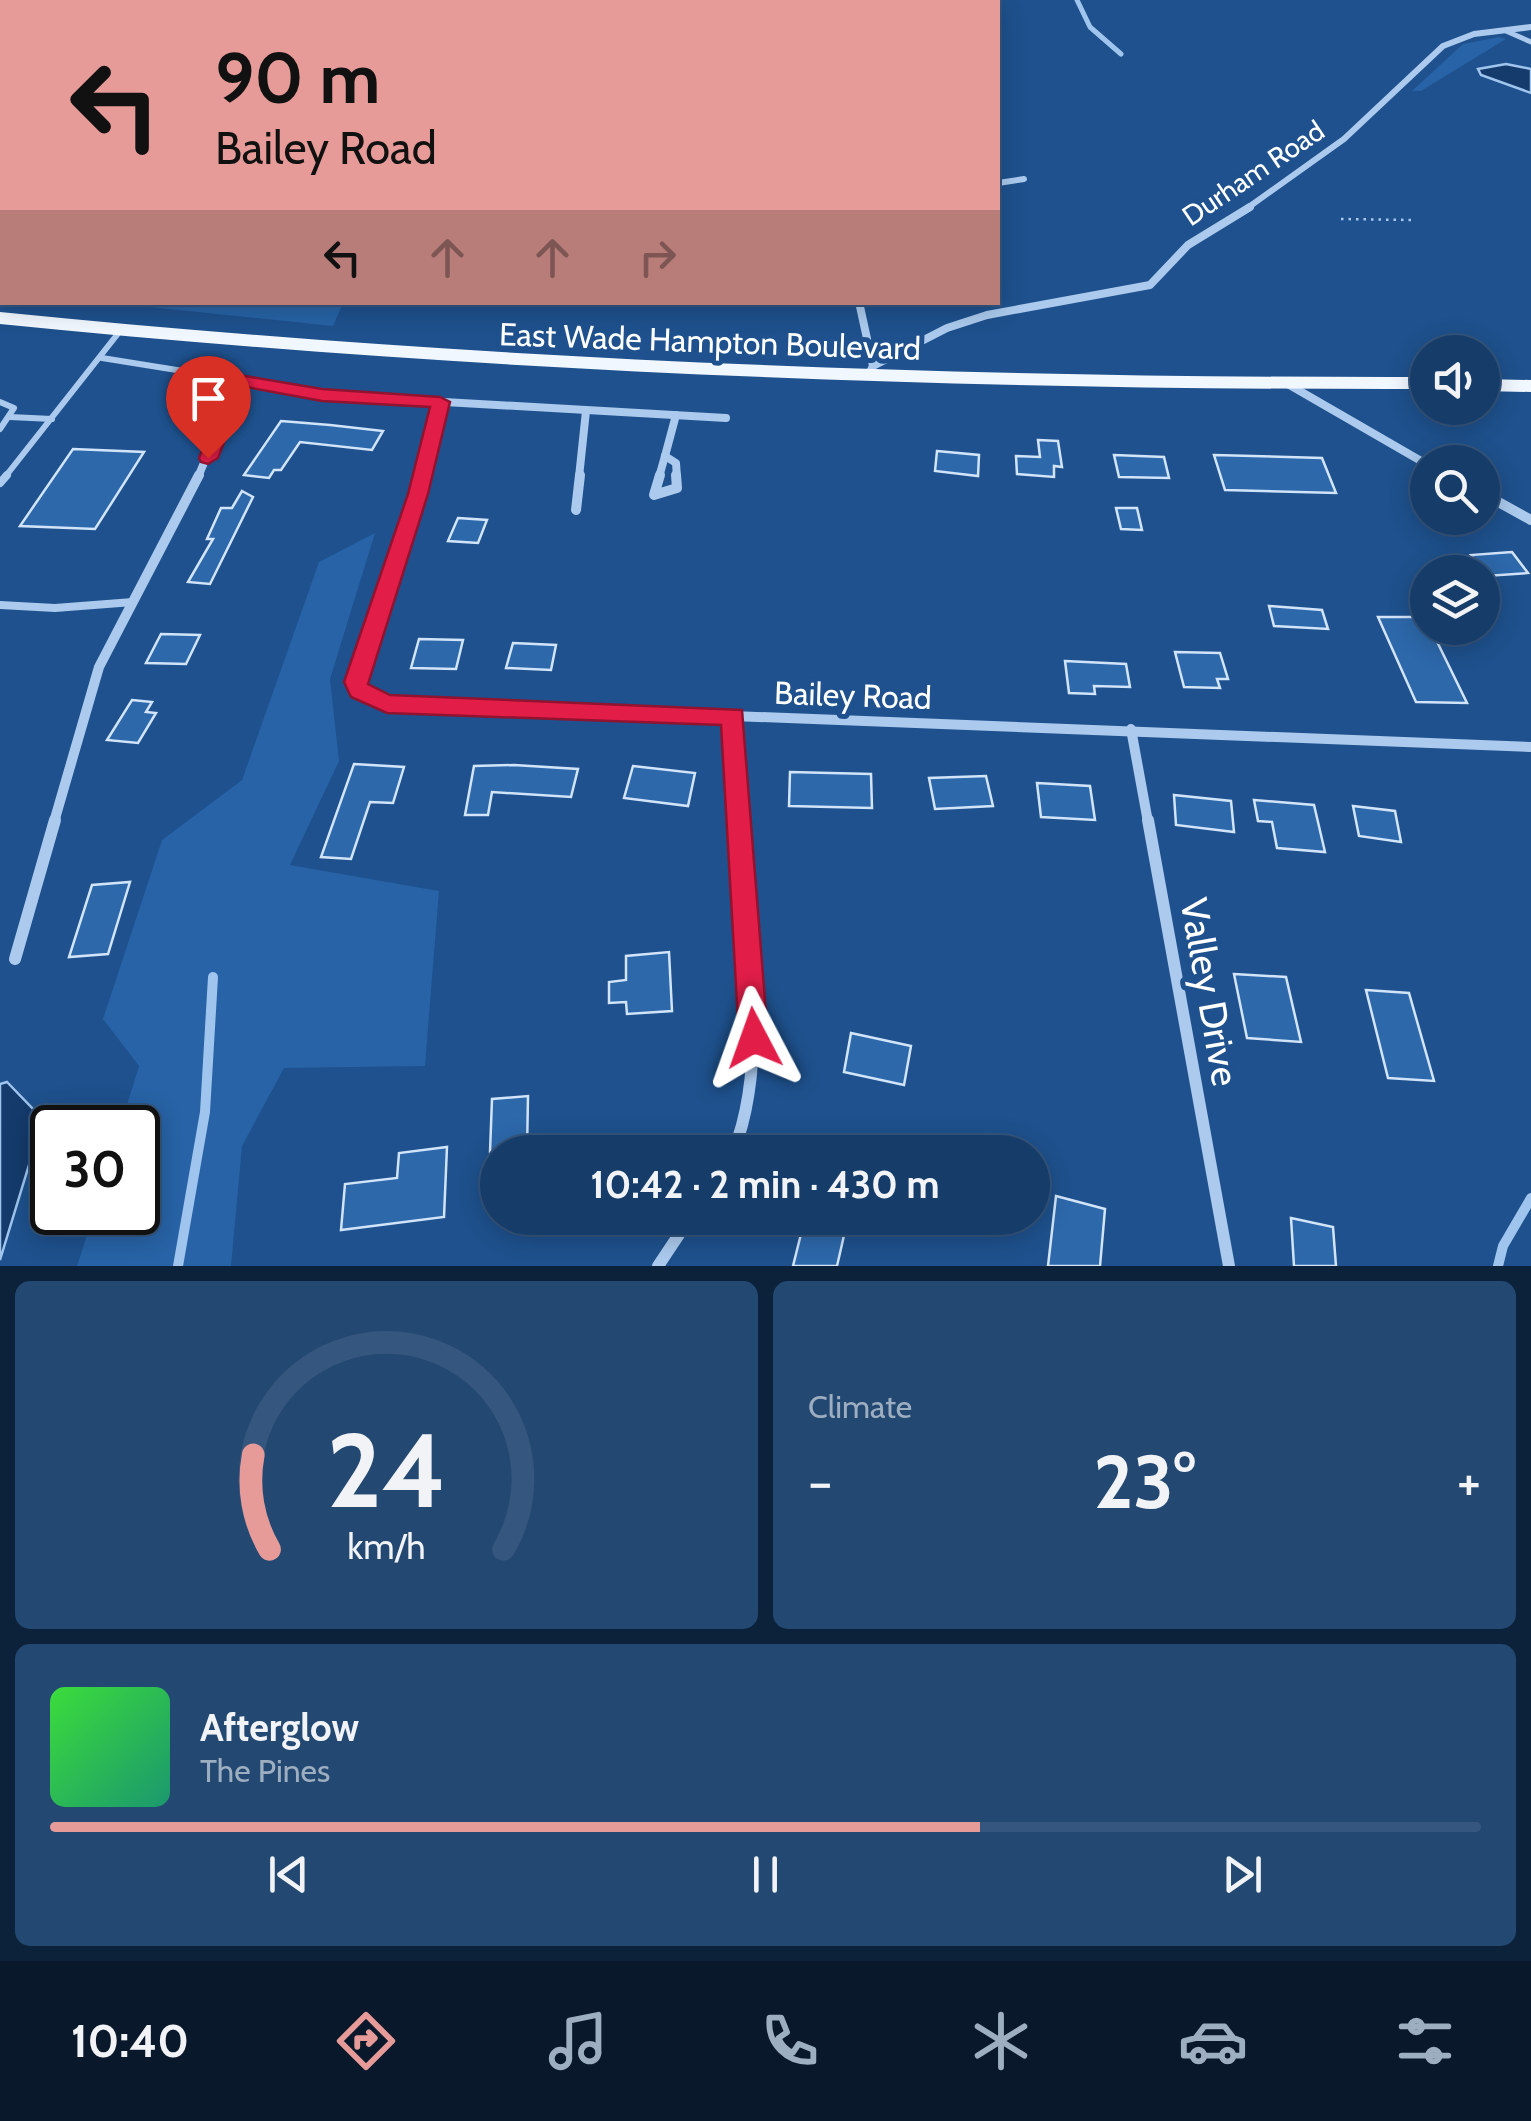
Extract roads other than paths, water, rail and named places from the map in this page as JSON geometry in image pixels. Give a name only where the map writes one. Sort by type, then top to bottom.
[{"type":"main road","name":"East Wade Hampton Boulevard","points":[[0,318],[462,362],[1410,383]]},
{"type":"main road","points":[[1500,383],[1531,384]]},
{"type":"street","name":"Durham Road","points":[[870,372],[947,328],[986,315],[1150,285],[1188,245],[1253,206],[1344,139],[1443,46],[1474,34],[1531,26]]},
{"type":"street","points":[[1000,183],[1024,179]]},
{"type":"street","points":[[859,305],[870,372]]},
{"type":"street","points":[[15,959],[93,684],[208,458],[239,380],[322,395],[726,418]]},
{"type":"street","points":[[1284,382],[1410,454]]},
{"type":"street","name":"Bailey Road","points":[[440,402],[418,494],[356,682],[359,690],[387,704],[1531,747]]},
{"type":"street","points":[[576,510],[586,410]]},
{"type":"street","points":[[662,454],[676,415]]},
{"type":"street","points":[[1500,504],[1531,520]]},
{"type":"street","points":[[733,716],[754,1038],[752,1084],[742,1135]]},
{"type":"street","name":"Valley Drive","points":[[1131,729],[1229,1266]]},
{"type":"street","points":[[658,1266],[679,1235]]},
{"type":"lane","points":[[1506,31],[1531,42]]},
{"type":"lane","points":[[0,484],[120,331]]},
{"type":"lane","points":[[102,358],[239,380]]},
{"type":"lane","points":[[0,402],[14,408],[0,429]]},
{"type":"lane","points":[[10,417],[52,420]]},
{"type":"lane","points":[[0,606],[54,608],[133,602]]},
{"type":"waterway","points":[[1077,0],[1090,27],[1121,54]]},
{"type":"waterway","points":[[178,1266],[205,1112],[213,977]]},
{"type":"waterway","points":[[1498,1266],[1503,1246],[1531,1198]]}]
